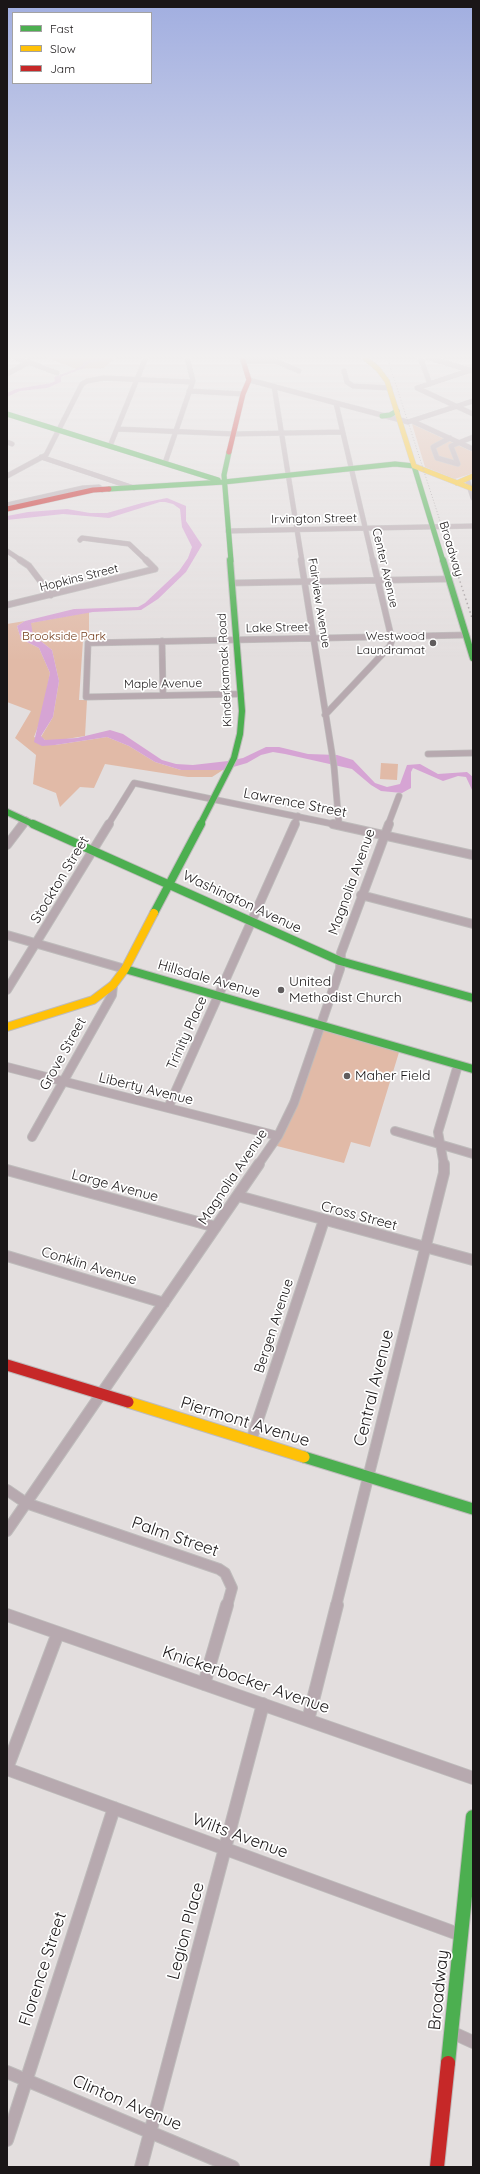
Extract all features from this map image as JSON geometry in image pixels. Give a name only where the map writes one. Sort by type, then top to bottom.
[{"type":"street","points":[[7,476],[40,458]]},
{"type":"street","points":[[42,458],[134,488]]},
{"type":"street","points":[[153,458],[224,482]]},
{"type":"street","name":"Kinderkamack Road","points":[[7,1026],[93,1000],[113,985],[125,969],[234,758],[241,723],[224,482],[224,472],[228,458]]},
{"type":"street","name":"Fairview Avenue","points":[[286,458],[334,766],[339,825]]},
{"type":"street","name":"Center Avenue","points":[[348,458],[391,637]]},
{"type":"street","name":"Broadway","points":[[412,458],[473,658]]},
{"type":"street","points":[[439,458],[458,464],[456,458]]},
{"type":"street","points":[[7,505],[83,488],[134,488],[224,482],[396,464],[414,466],[457,483],[471,483],[473,498]]},
{"type":"street","points":[[176,485],[175,478],[183,468]]},
{"type":"street","points":[[418,479],[426,475],[438,475]]},
{"type":"street","points":[[7,509],[72,493],[100,488],[109,480]]},
{"type":"street","name":"Irvington Street","points":[[228,531],[473,526]]},
{"type":"street","name":"Hopkins Street","points":[[7,605],[155,569],[129,544],[82,538],[80,540]]},
{"type":"street","points":[[7,551],[29,566],[51,595]]},
{"type":"street","points":[[232,583],[448,579]]},
{"type":"street","name":"Lake Street","points":[[86,697],[88,643],[466,635]]},
{"type":"street","points":[[326,715],[390,646],[391,637]]},
{"type":"street","points":[[162,641],[163,695]]},
{"type":"street","name":"Maple Avenue","points":[[86,697],[240,694]]},
{"type":"street","points":[[428,754],[473,753]]},
{"type":"street","name":"Lawrence Street","points":[[134,783],[384,834],[473,855]]},
{"type":"street","name":"Stockton Street","points":[[7,990],[134,783]]},
{"type":"street","name":"Magnolia Avenue","points":[[7,1531],[278,1136],[294,1103],[340,969],[340,953],[399,796]]},
{"type":"street","name":"Washington Avenue","points":[[7,812],[340,961],[473,998]]},
{"type":"street","name":"Trinity Place","points":[[168,1108],[298,816]]},
{"type":"street","points":[[7,845],[26,820]]},
{"type":"street","points":[[361,895],[473,924]]},
{"type":"street","name":"Hillsdale Avenue","points":[[7,935],[320,1027],[473,1069]]},
{"type":"street","name":"Grove Street","points":[[32,1136],[114,990],[113,985]]},
{"type":"street","points":[[93,1000],[102,1012]]},
{"type":"street","name":"Central Avenue","points":[[308,1720],[444,1173],[444,1158],[438,1143],[438,1126],[458,1065]]},
{"type":"street","name":"Liberty Avenue","points":[[7,1067],[278,1136]]},
{"type":"street","points":[[395,1131],[473,1154]]},
{"type":"street","name":"Large Avenue","points":[[7,1170],[216,1227]]},
{"type":"street","name":"Cross Street","points":[[238,1196],[473,1260]]},
{"type":"street","name":"Bergen Avenue","points":[[251,1441],[324,1220]]},
{"type":"street","name":"Conklin Avenue","points":[[7,1256],[164,1303]]},
{"type":"street","name":"Piermont Avenue","points":[[7,1365],[473,1509]]},
{"type":"street","name":"Palm Street","points":[[7,1490],[26,1504],[219,1569],[225,1573],[232,1588],[204,1684]]},
{"type":"street","name":"Knickerbocker Avenue","points":[[7,1615],[473,1778]]},
{"type":"street","points":[[7,1768],[58,1633]]},
{"type":"street","name":"Legion Place","points":[[141,2167],[263,1704]]},
{"type":"street","name":"Wilts Avenue","points":[[7,1768],[461,1934]]},
{"type":"street","name":"Florence Street","points":[[7,2140],[114,1808]]},
{"type":"street","name":"Broadway","points":[[437,2167],[473,1817]]},
{"type":"street","points":[[451,2032],[473,2042]]},
{"type":"street","name":"Clinton Avenue","points":[[7,2072],[233,2167]]},
{"type":"green space","points":[[422,458],[473,458],[473,473],[455,479],[425,467]]},
{"type":"green space","name":"Brookside Park","points":[[89,612],[89,639],[83,640],[79,700],[87,700],[85,736],[54,741],[45,740],[41,737],[53,717],[59,681],[52,650],[33,635],[30,623]]},
{"type":"green space","points":[[25,621],[17,626],[21,639],[39,648],[50,673],[42,716],[34,737],[55,745],[107,737],[129,746],[155,762],[181,770],[223,770],[212,777],[188,777],[105,764],[94,788],[80,787],[60,807],[56,793],[33,784],[36,755],[15,738],[31,711],[7,702],[7,624]]},
{"type":"green space","points":[[381,763],[398,764],[397,780],[380,779]]},
{"type":"green space","name":"Maher Field","points":[[320,1027],[400,1049],[370,1147],[351,1142],[344,1163],[273,1145],[278,1136]]},
{"type":"shaded area","points":[[167,498],[186,506],[186,521],[202,545],[186,572],[158,599],[141,610],[93,612],[31,623],[33,635],[52,650],[59,681],[53,717],[41,736],[45,740],[77,738],[110,730],[123,734],[162,760],[176,764],[193,765],[243,758],[266,747],[279,747],[308,754],[337,755],[353,760],[375,783],[387,787],[400,784],[407,765],[420,764],[438,774],[467,772],[473,777],[473,792],[466,777],[458,776],[443,781],[413,768],[411,772],[411,788],[402,793],[381,791],[371,785],[352,769],[273,752],[261,755],[247,763],[223,770],[181,770],[155,762],[129,746],[107,737],[42,746],[34,742],[50,673],[39,648],[21,639],[17,626],[25,621],[74,609],[138,607],[145,603],[179,571],[188,558],[192,547],[182,527],[180,509],[173,504],[165,502],[160,502],[109,518],[63,514],[7,520],[7,516],[28,512],[67,509],[90,513],[107,513],[142,503]]},
{"type":"railway","points":[[420,458],[453,561]]},
{"type":"railway","points":[[453,560],[473,621]]},
{"type":"traffic: fast","points":[[149,458],[218,480]]},
{"type":"traffic: fast","points":[[154,913],[226,776],[234,758],[240,734],[242,711],[224,475],[228,458]]},
{"type":"traffic: fast","points":[[109,489],[224,482],[395,464],[414,466],[473,658]]},
{"type":"traffic: fast","points":[[7,812],[340,961],[473,998]]},
{"type":"traffic: fast","points":[[125,969],[473,1069]]},
{"type":"traffic: fast","points":[[304,1457],[473,1509]]},
{"type":"traffic: fast","points":[[448,2063],[473,1817]]},
{"type":"traffic: slow","points":[[412,458],[414,466],[473,489]]},
{"type":"traffic: slow","points":[[457,483],[473,476]]},
{"type":"traffic: slow","points":[[7,1027],[93,1000],[113,985],[125,969],[154,913]]},
{"type":"traffic: slow","points":[[128,1402],[304,1457]]},
{"type":"traffic: jam","points":[[7,509],[93,490],[109,489]]},
{"type":"traffic: jam","points":[[7,1365],[128,1402]]},
{"type":"traffic: jam","points":[[437,2167],[448,2063]]},
{"type":"place","name":"Westwood Laundramat","points":[[433,643]]},
{"type":"place","name":"United Methodist Church","points":[[281,990]]},
{"type":"place","name":"Maher Field","points":[[347,1076]]}]
